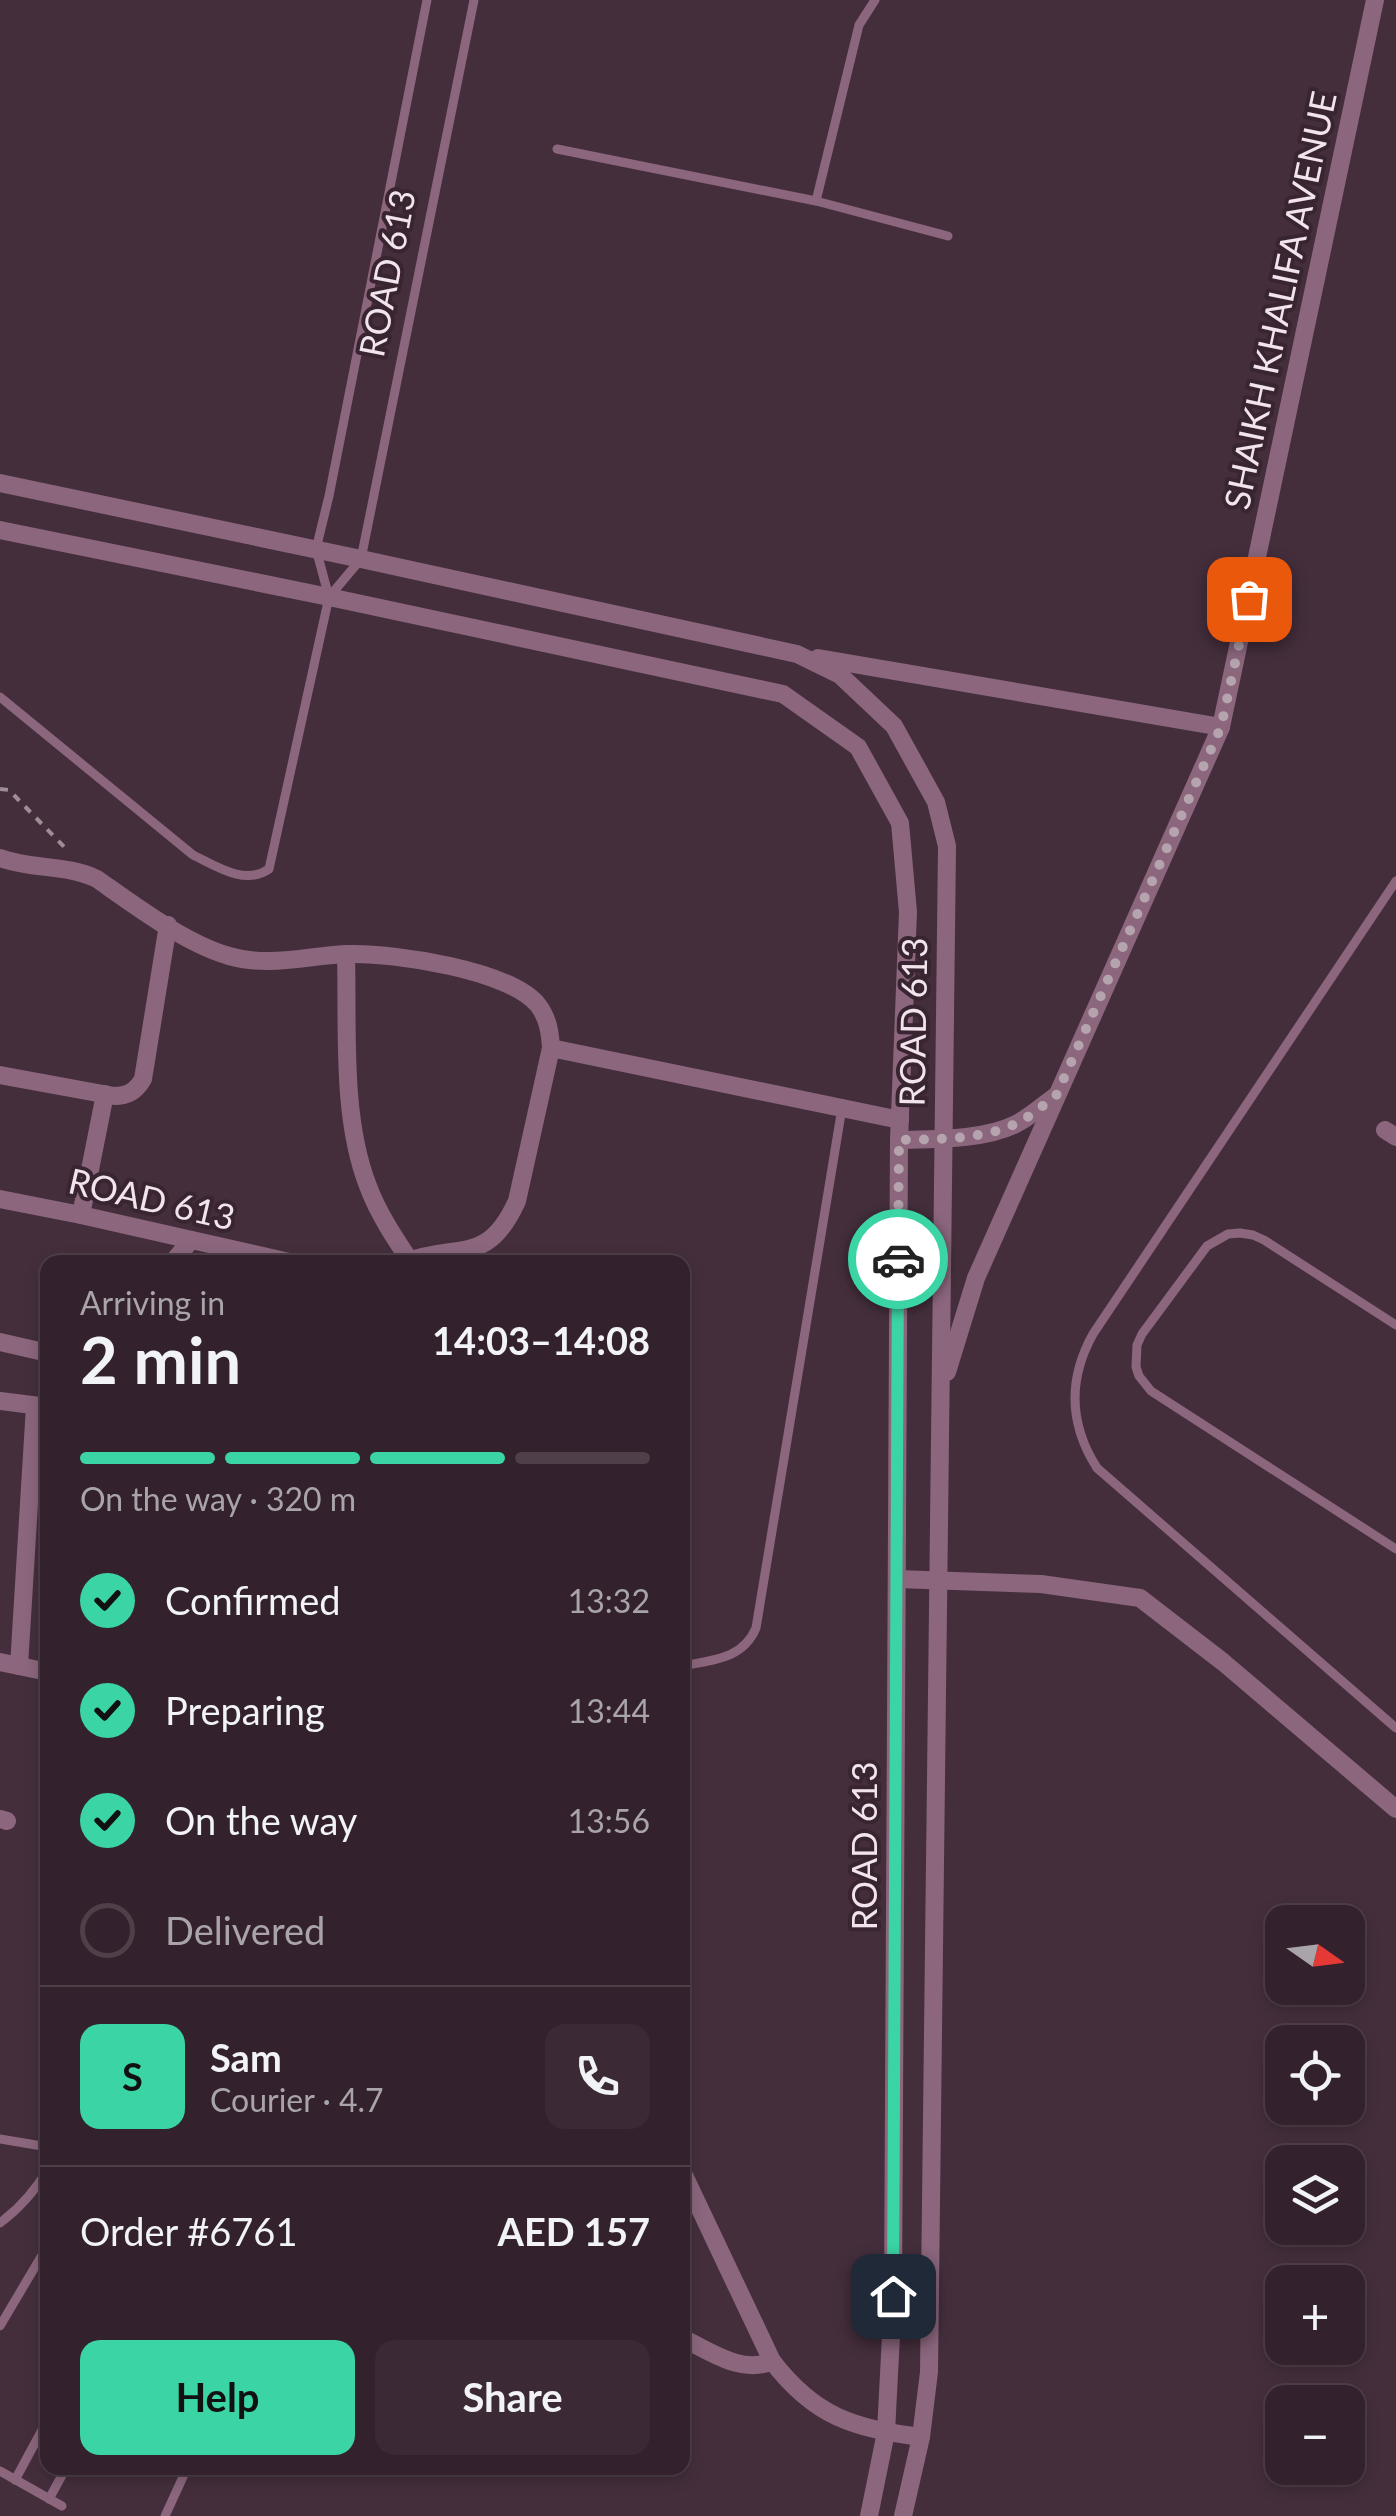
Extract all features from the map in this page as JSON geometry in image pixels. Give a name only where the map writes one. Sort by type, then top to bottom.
[{"type":"street","name":"SHAIKH KHALIFA AVENUE","points":[[941,1393],[976,1278],[1221,727],[1375,0]]},
{"type":"street","name":"ROAD 613","points":[[0,484],[797,654],[840,676],[894,726],[936,802],[947,846],[929,2372],[903,2516]]},
{"type":"street","name":"ROAD 613","points":[[0,530],[783,694],[858,748],[900,823],[908,912],[899,1140],[893,2276],[886,2432],[869,2516]]},
{"type":"street","points":[[797,654],[1221,727]]},
{"type":"street","points":[[0,858],[24,866],[70,869],[97,879],[207,948],[247,960],[284,962],[380,954],[432,961],[516,988],[539,1006],[550,1033],[550,1048],[518,1201],[510,1217],[487,1242],[471,1250],[433,1255]]},
{"type":"street","points":[[0,1075],[104,1094],[128,1094],[139,1085],[168,926]]},
{"type":"street","points":[[346,954],[353,1133],[373,1198],[404,1255]]},
{"type":"street","points":[[550,1048],[900,1120]]},
{"type":"street","points":[[82,1215],[104,1094]]},
{"type":"street","points":[[899,1140],[944,1139],[988,1132],[1018,1123],[1056,1096]]},
{"type":"street","name":"ROAD 613","points":[[0,1199],[258,1255]]},
{"type":"street","points":[[179,1255],[191,1240]]},
{"type":"street","points":[[0,1342],[40,1350]]},
{"type":"street","points":[[0,1401],[40,1407]]},
{"type":"street","points":[[40,1415],[9,1664],[40,1670]]},
{"type":"street","points":[[896,1579],[1041,1584],[1140,1598],[1223,1662],[1396,1810]]},
{"type":"street","points":[[690,2188],[772,2362],[785,2378],[815,2404],[849,2423],[920,2438]]},
{"type":"street","points":[[690,2342],[742,2365],[772,2362]]},
{"type":"lane","name":"ROAD 613","points":[[329,597],[316,549],[330,496],[427,0]]},
{"type":"lane","name":"ROAD 613","points":[[329,597],[361,559],[474,0]]},
{"type":"lane","points":[[816,202],[859,24],[875,0]]},
{"type":"lane","points":[[557,149],[816,202],[948,236]]},
{"type":"lane","points":[[0,696],[194,855],[230,872],[264,874],[272,864],[329,597]]},
{"type":"lane","points":[[1396,880],[1093,1334],[1078,1366],[1074,1401],[1080,1436],[1097,1468],[1396,1728]]},
{"type":"lane","points":[[690,1664],[739,1652],[756,1628],[842,1108]]},
{"type":"lane","points":[[1396,1325],[1264,1240],[1228,1234],[1207,1246],[1142,1334],[1135,1358],[1139,1376],[1152,1391],[1396,1549]]},
{"type":"lane","points":[[0,2139],[40,2146]]},
{"type":"lane","points":[[0,2224],[40,2183]]},
{"type":"lane","points":[[0,2326],[40,2258]]},
{"type":"lane","points":[[16,2480],[40,2434]]},
{"type":"lane","points":[[0,2471],[62,2506]]},
{"type":"lane","points":[[49,2499],[62,2475]]},
{"type":"lane","points":[[164,2516],[184,2475]]},
{"type":"path","points":[[0,789],[9,790],[72,854],[70,869]]},
{"type":"way so far","points":[[898,1259],[899,1140],[944,1139],[1003,1128],[1018,1123],[1056,1096],[1221,727],[1249,599]]},
{"type":"route","points":[[893,2296],[898,1259]]}]
